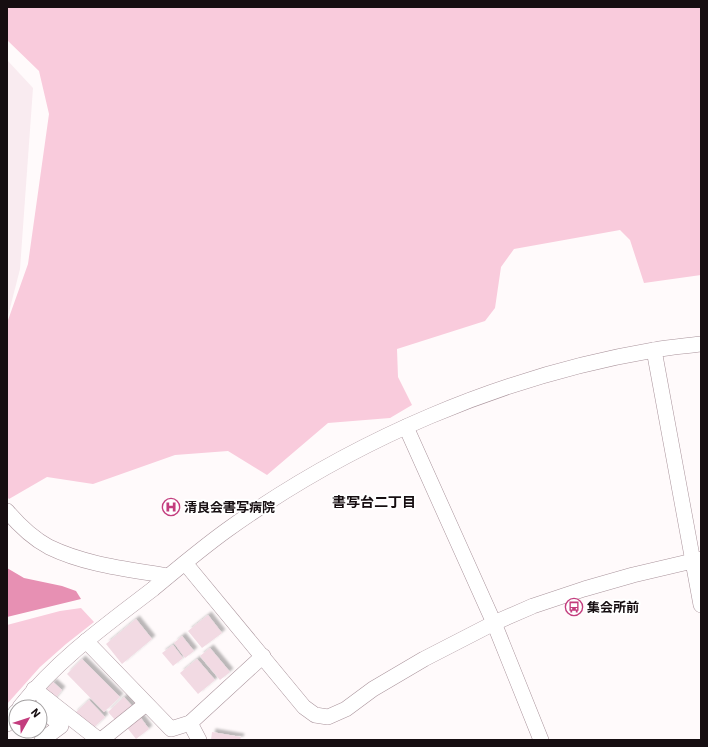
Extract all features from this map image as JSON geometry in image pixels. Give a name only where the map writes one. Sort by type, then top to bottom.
[{"type":"street","points":[[26,699],[34,689],[86,641],[227,530],[290,489],[348,455],[454,406],[525,381],[591,363],[654,350],[701,344]]},
{"type":"street","points":[[654,350],[697,560],[701,605]]},
{"type":"street","points":[[406,428],[494,623],[541,740]]},
{"type":"street","points":[[7,511],[19,524],[48,546],[82,560],[168,576]]},
{"type":"street","points":[[185,563],[304,707],[315,715],[328,717],[346,709],[424,658],[494,623],[533,606],[584,589],[697,560]]},
{"type":"street","points":[[86,641],[171,729],[190,723],[263,656]]},
{"type":"street","points":[[34,689],[47,699]]},
{"type":"street","points":[[48,700],[100,740],[146,704]]},
{"type":"street","points":[[48,715],[60,726],[48,735]]},
{"type":"street","points":[[190,723],[199,740]]},
{"type":"shaded area","points":[[7,7],[701,7],[701,275],[644,283],[630,240],[620,230],[514,249],[501,267],[495,308],[485,321],[397,349],[398,377],[412,405],[390,418],[328,423],[267,475],[228,451],[175,455],[93,484],[47,477],[9,499],[7,497],[7,323],[28,264],[49,114],[39,71],[7,40]]},
{"type":"shaded area","points":[[7,60],[33,88],[20,269],[7,320]]},
{"type":"shaded area","points":[[7,568],[24,578],[62,586],[76,591],[81,599],[7,617]]},
{"type":"shaded area","points":[[81,608],[94,622],[40,667],[11,699],[8,699],[7,704],[7,625],[60,611]]},
{"type":"building","points":[[208,615],[222,633],[202,648],[188,631]]},
{"type":"building","points":[[136,619],[152,639],[122,664],[106,644]]},
{"type":"building","points":[[182,636],[194,651],[185,658],[174,643]]},
{"type":"building","points":[[173,645],[183,658],[173,666],[162,653]]},
{"type":"building","points":[[210,648],[230,672],[220,680],[200,656]]},
{"type":"building","points":[[82,659],[120,697],[104,712],[67,674]]},
{"type":"building","points":[[197,659],[215,680],[198,694],[180,673]]},
{"type":"building","points":[[53,682],[62,690],[52,702],[42,694]]},
{"type":"building","points":[[124,697],[133,707],[117,722],[108,712]]},
{"type":"building","points":[[89,700],[105,717],[90,731],[74,714]]},
{"type":"building","points":[[138,714],[149,729],[136,739],[125,725]]},
{"type":"building","points":[[212,732],[241,737],[240,740],[211,740]]},
{"type":"place","name":"清良会書写病院","points":[[171,507]]},
{"type":"place","name":"集会所前","points":[[574,607]]},
{"type":"district","name":"書写台二丁目","points":[[374,502]]}]
